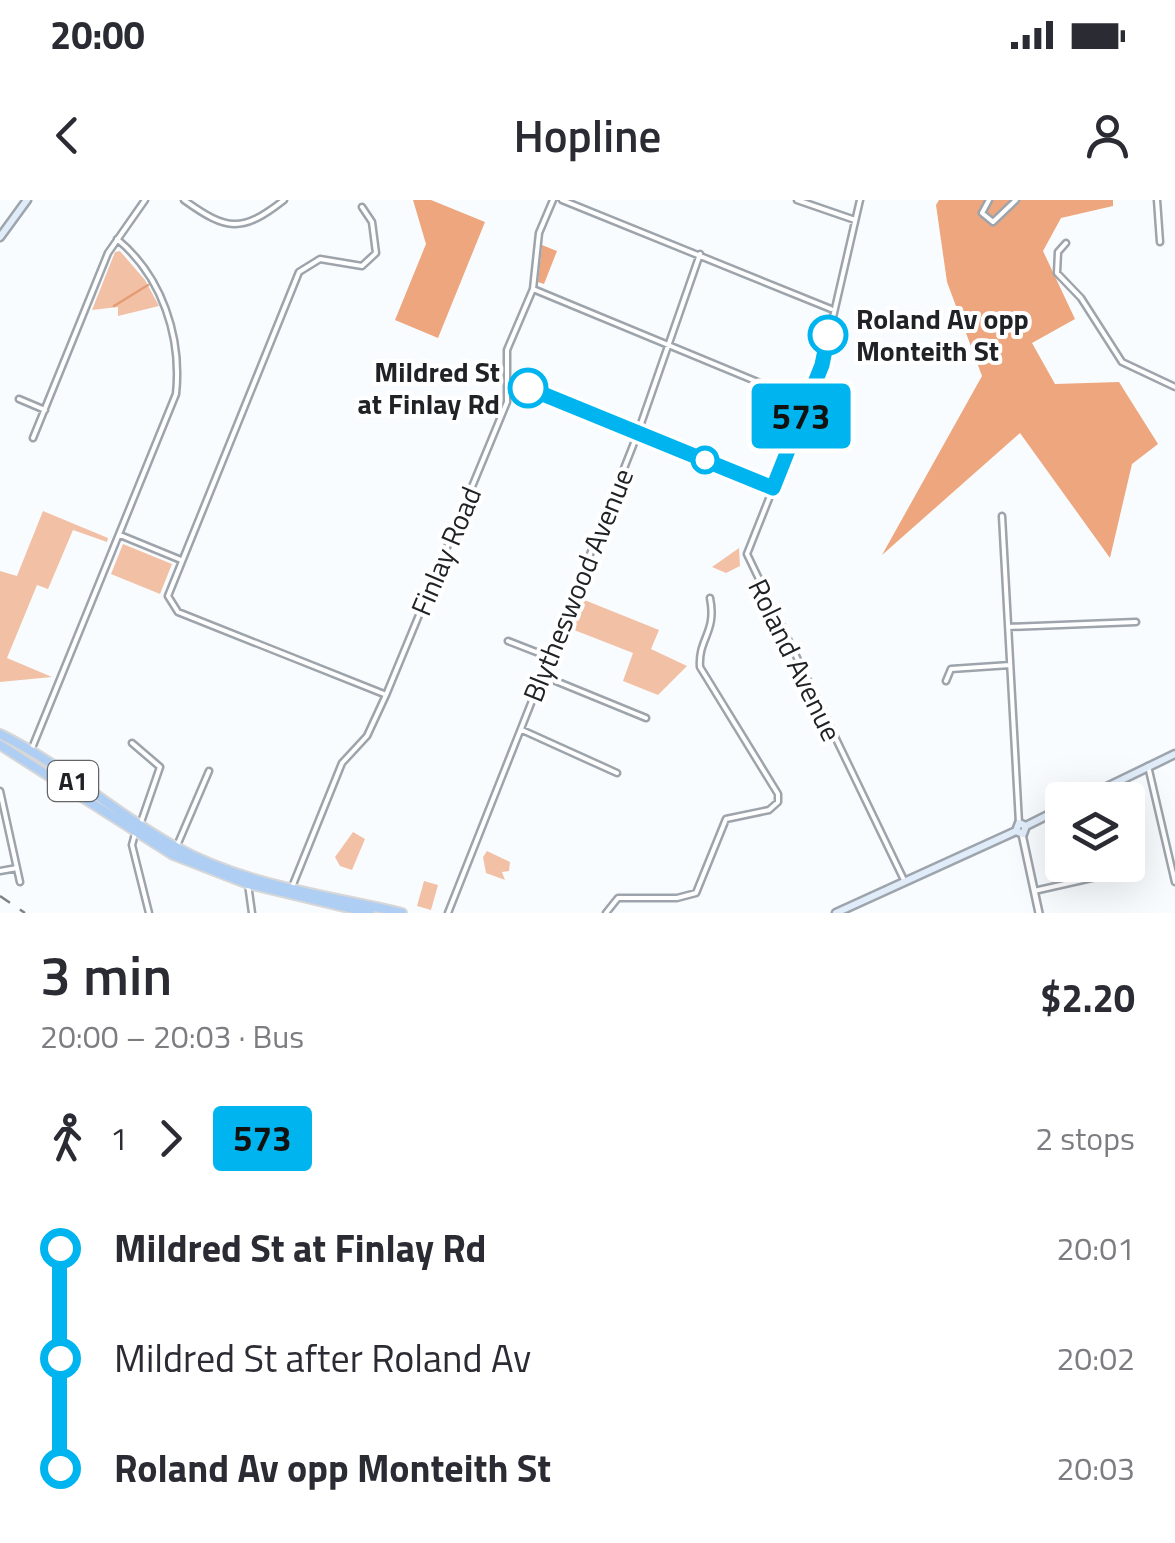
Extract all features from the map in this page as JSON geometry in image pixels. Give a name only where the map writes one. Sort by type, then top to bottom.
[{"type":"highway","name":"A1","points":[[0,734],[173,855],[248,884],[370,913]]},
{"type":"highway","name":"A1","points":[[0,745],[138,829],[222,869],[402,913]]},
{"type":"main road","points":[[0,237],[27,200]]},
{"type":"main road","points":[[1116,782],[1175,754]]},
{"type":"main road","points":[[836,913],[1045,817]]},
{"type":"street","points":[[34,438],[98,274],[145,200]]},
{"type":"street","points":[[184,200],[210,219],[236,226],[254,222],[284,200]]},
{"type":"street","name":"Finlay Road","points":[[292,888],[342,763],[367,736],[386,695],[507,402],[507,350],[533,289],[539,233],[553,200]]},
{"type":"street","points":[[562,200],[833,310]]},
{"type":"street","points":[[797,200],[856,220]]},
{"type":"street","name":"Roland Avenue","points":[[860,200],[822,365],[748,546],[748,564],[906,884]]},
{"type":"street","points":[[989,200],[982,213],[993,222],[1016,200]]},
{"type":"street","points":[[1157,200],[1160,242]]},
{"type":"street","points":[[362,207],[372,222],[376,253],[362,266],[320,259],[299,272],[169,586],[169,601],[178,612],[386,695]]},
{"type":"street","points":[[30,752],[174,404],[178,380],[174,337],[161,298],[143,265],[117,239]]},
{"type":"street","points":[[1066,243],[1058,252],[1056,273],[1081,298],[1122,362],[1175,386]]},
{"type":"street","name":"Blytheswood Avenue","points":[[448,913],[638,432],[700,254]]},
{"type":"street","points":[[533,289],[806,403]]},
{"type":"street","points":[[510,383],[773,488]]},
{"type":"street","points":[[19,399],[46,410]]},
{"type":"street","points":[[1002,516],[1021,829],[1039,913]]},
{"type":"street","points":[[120,535],[180,560]]},
{"type":"street","points":[[606,913],[618,898],[677,898],[696,893],[726,819],[769,810],[778,802],[778,794],[700,666],[699,655],[715,622],[710,598]]},
{"type":"street","points":[[1008,627],[1136,622]]},
{"type":"street","points":[[508,641],[548,657]]},
{"type":"street","points":[[946,680],[952,669],[1010,665]]},
{"type":"street","points":[[542,675],[646,718]]},
{"type":"street","points":[[520,730],[618,773]]},
{"type":"street","points":[[132,743],[160,767],[132,845],[148,913]]},
{"type":"street","points":[[1148,766],[1175,882]]},
{"type":"street","points":[[176,848],[209,771]]},
{"type":"street","points":[[0,790],[20,882]]},
{"type":"street","points":[[0,872],[18,868]]},
{"type":"street","points":[[1034,891],[1074,882]]},
{"type":"street","points":[[248,884],[252,913]]},
{"type":"shaded area","points":[[413,200],[431,200],[485,222],[438,338],[395,320],[426,244]]},
{"type":"shaded area","points":[[939,200],[1113,200],[1113,206],[1061,218],[1043,251],[1075,319],[1032,343],[1055,384],[1119,382],[1158,444],[1132,464],[1110,558],[1020,433],[882,555],[982,376],[947,282],[936,205]]},
{"type":"shaded area","points":[[542,245],[557,251],[544,284],[538,282]]},
{"type":"shaded area","points":[[120,251],[145,280],[159,306],[118,316],[118,307],[92,310],[115,252]]},
{"type":"shaded area","points":[[43,511],[108,538],[107,542],[73,530],[48,589],[37,585],[7,658],[52,677],[0,682],[0,571],[17,576]]},
{"type":"shaded area","points":[[123,544],[172,564],[160,594],[111,574]]},
{"type":"shaded area","points":[[739,548],[740,566],[726,573],[712,567]]},
{"type":"shaded area","points":[[582,599],[659,630],[651,649],[687,666],[658,695],[623,681],[633,653],[569,628]]},
{"type":"shaded area","points":[[353,832],[365,839],[352,870],[340,866],[335,857]]},
{"type":"shaded area","points":[[487,851],[510,862],[509,871],[502,872],[505,880],[486,873],[483,857]]},
{"type":"shaded area","points":[[424,881],[438,885],[431,910],[417,906]]},
{"type":"waterway","points":[[114,306],[148,285]]},
{"type":"railway","points":[[0,896],[25,913]]},
{"type":"bus line","name":"573","points":[[528,388],[773,488],[822,365],[828,335]]},
{"type":"place","name":"Roland Av opp Monteith St","points":[[828,335]]},
{"type":"place","name":"Mildred St at Finlay Rd","points":[[528,388]]}]
